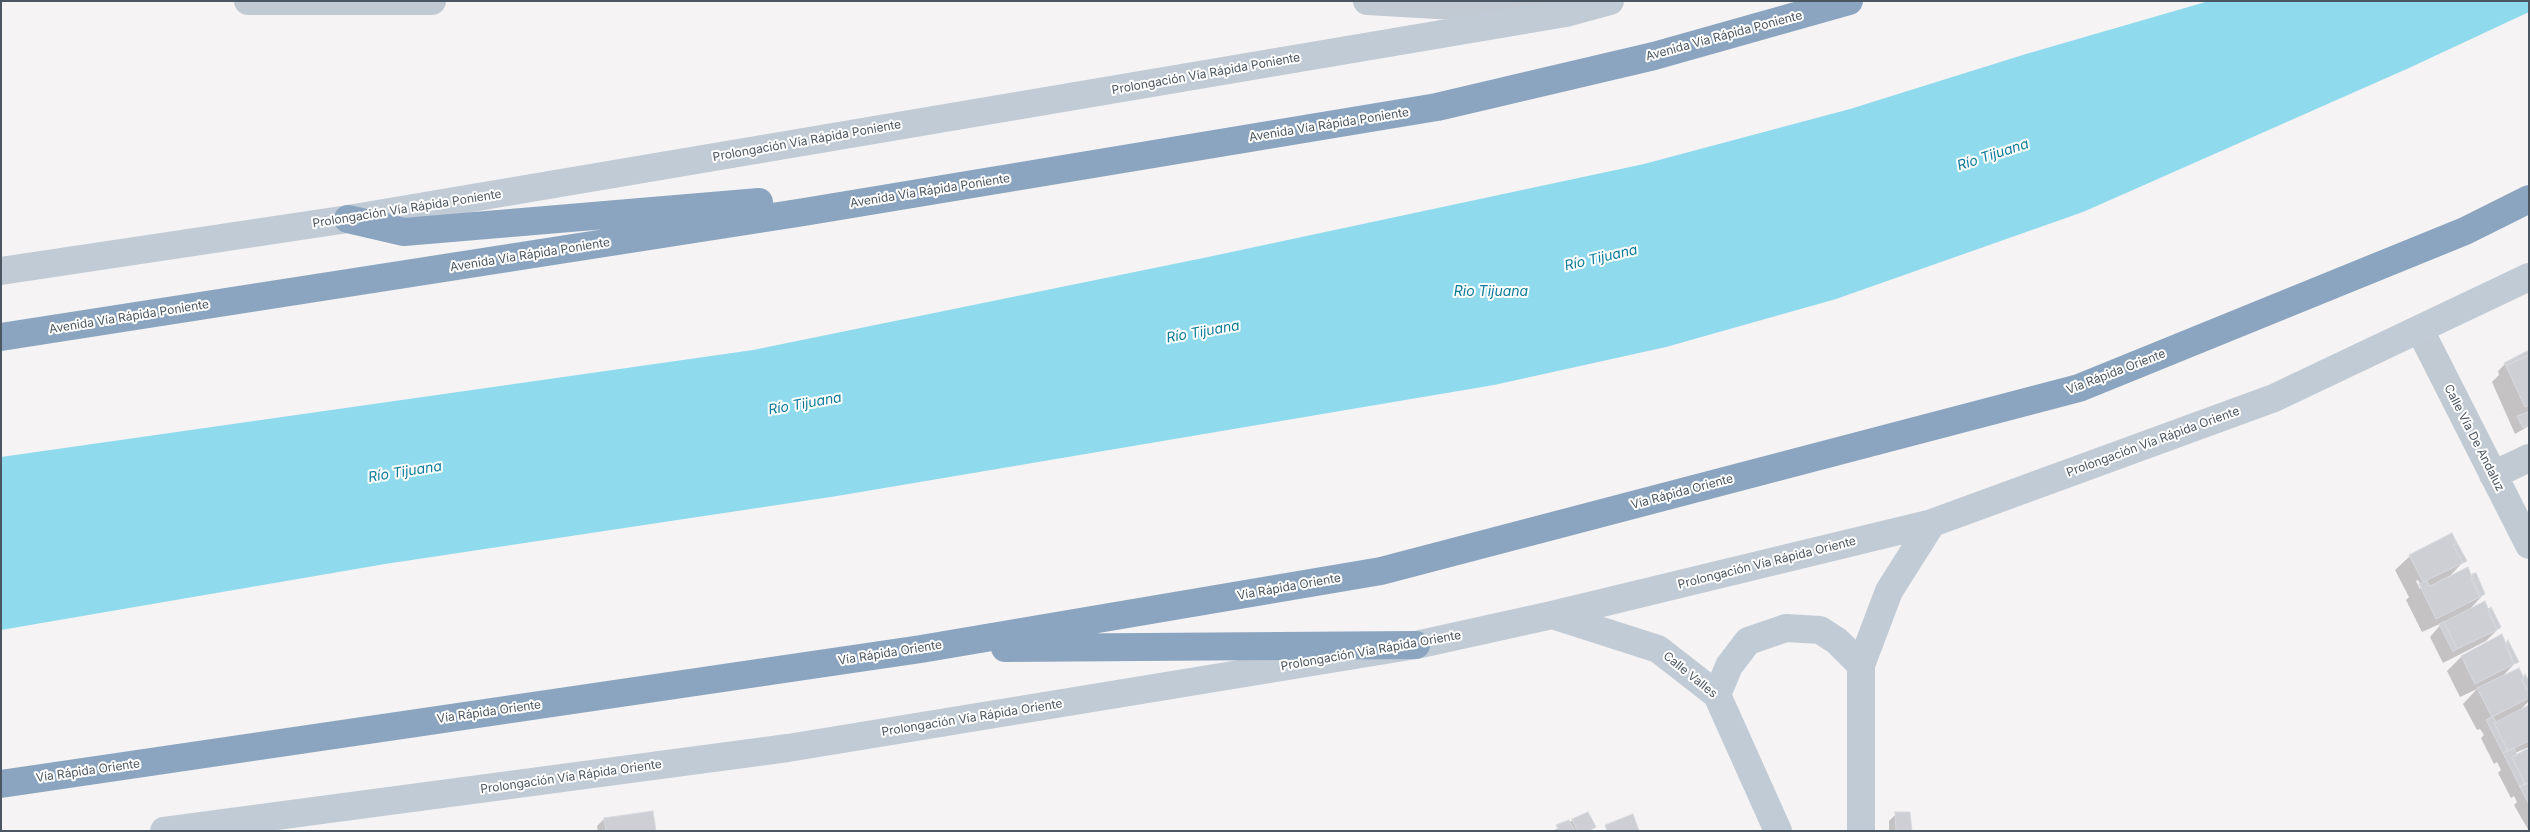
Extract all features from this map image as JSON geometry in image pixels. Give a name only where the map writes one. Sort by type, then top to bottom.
[{"type":"highway","name":"Avenida Vía Rápida Poniente","points":[[1,337],[804,212],[1438,107],[1654,56],[1849,1]]},
{"type":"highway","name":"Vía Rápida Oriente","points":[[1,784],[921,649],[1381,571],[2079,388],[2465,231],[2529,199]]},
{"type":"highway","points":[[348,219],[404,232],[767,201],[804,212]]},
{"type":"highway","points":[[921,649],[1416,645]]},
{"type":"main road","name":"Prolongación Vía Rápida Poniente","points":[[1,271],[348,219],[1566,13],[1610,1]]},
{"type":"main road","name":"Prolongación Vía Rápida Oriente","points":[[164,831],[788,748],[1416,645],[1552,615],[1932,522],[2274,398],[2529,277]]},
{"type":"main road","points":[[1861,831],[1861,664],[1889,591],[1932,522]]},
{"type":"main road","name":"Calle Valles","points":[[1552,615],[1658,649],[1718,695],[1778,831]]},
{"type":"main road","points":[[1718,695],[1729,666],[1748,641],[1786,628],[1820,630],[1837,641],[1861,664]]},
{"type":"street","points":[[252,2],[432,1]]},
{"type":"street","points":[[1367,1],[1566,13]]},
{"type":"street","name":"Calle Vía De Andaluz","points":[[2420,330],[2529,545]]},
{"type":"street","points":[[2494,475],[2529,458]]},
{"type":"water","name":"Rio Tijuana","points":[[2209,1],[2529,1],[2529,12],[2409,68],[2083,212],[1836,299],[1666,347],[1494,385],[837,496],[385,564],[1,630],[1,457],[753,350],[1208,257],[1644,164],[1850,109],[2026,54]]},
{"type":"building","points":[[2529,350],[2529,355],[2506,366],[2504,363]]},
{"type":"building","points":[[2529,355],[2529,405],[2525,407],[2506,366]]},
{"type":"building","points":[[2528,412],[2529,425],[2523,428],[2517,416]]},
{"type":"building","points":[[2452,533],[2457,543],[2453,545],[2463,563],[2423,582],[2409,555]]},
{"type":"building","points":[[2457,543],[2467,561],[2463,563],[2453,545]]},
{"type":"building","points":[[2468,567],[2480,597],[2436,619],[2419,584],[2427,581],[2430,586]]},
{"type":"building","points":[[2476,573],[2485,594],[2480,597],[2471,579],[2474,578],[2472,574]]},
{"type":"building","points":[[2485,601],[2497,630],[2457,649],[2444,622]]},
{"type":"building","points":[[2491,607],[2501,627],[2497,630],[2488,612]]},
{"type":"building","points":[[2444,622],[2457,649],[2453,652],[2439,624]]},
{"type":"building","points":[[2502,634],[2514,664],[2475,684],[2461,656]]},
{"type":"building","points":[[2508,640],[2519,662],[2514,664],[2505,645]]},
{"type":"building","points":[[2519,668],[2524,678],[2522,680],[2529,698],[2492,717],[2477,688]]},
{"type":"building","points":[[2525,674],[2529,681],[2529,693],[2522,680]]},
{"type":"building","points":[[2529,705],[2529,741],[2508,751],[2494,723]]},
{"type":"building","points":[[2493,716],[2496,722],[2494,723],[2508,751],[2503,753],[2486,720]]},
{"type":"building","points":[[2514,748],[2517,755],[2512,757],[2525,784],[2520,787],[2503,753]]},
{"type":"building","points":[[2529,748],[2529,783],[2525,784],[2512,757]]},
{"type":"building","points":[[2529,783],[2528,790],[2529,804],[2520,787]]},
{"type":"building","points":[[653,811],[656,831],[606,831],[604,818]]},
{"type":"building","points":[[1588,812],[1596,827],[1588,831],[1577,831],[1572,819]]},
{"type":"building","points":[[1895,812],[1910,812],[1912,831],[1896,831]]},
{"type":"building","points":[[1633,814],[1639,831],[1607,831],[1605,825]]},
{"type":"building","points":[[1569,820],[1575,831],[1559,831],[1556,825]]},
{"type":"water label","name":"Río Tijuana","points":[[1993,155]]},
{"type":"water label","name":"Río Tijuana","points":[[1601,258]]},
{"type":"water label","name":"Río Tijuana","points":[[1203,332]]},
{"type":"water label","name":"Río Tijuana","points":[[805,404]]},
{"type":"water label","name":"Río Tijuana","points":[[405,472]]}]
